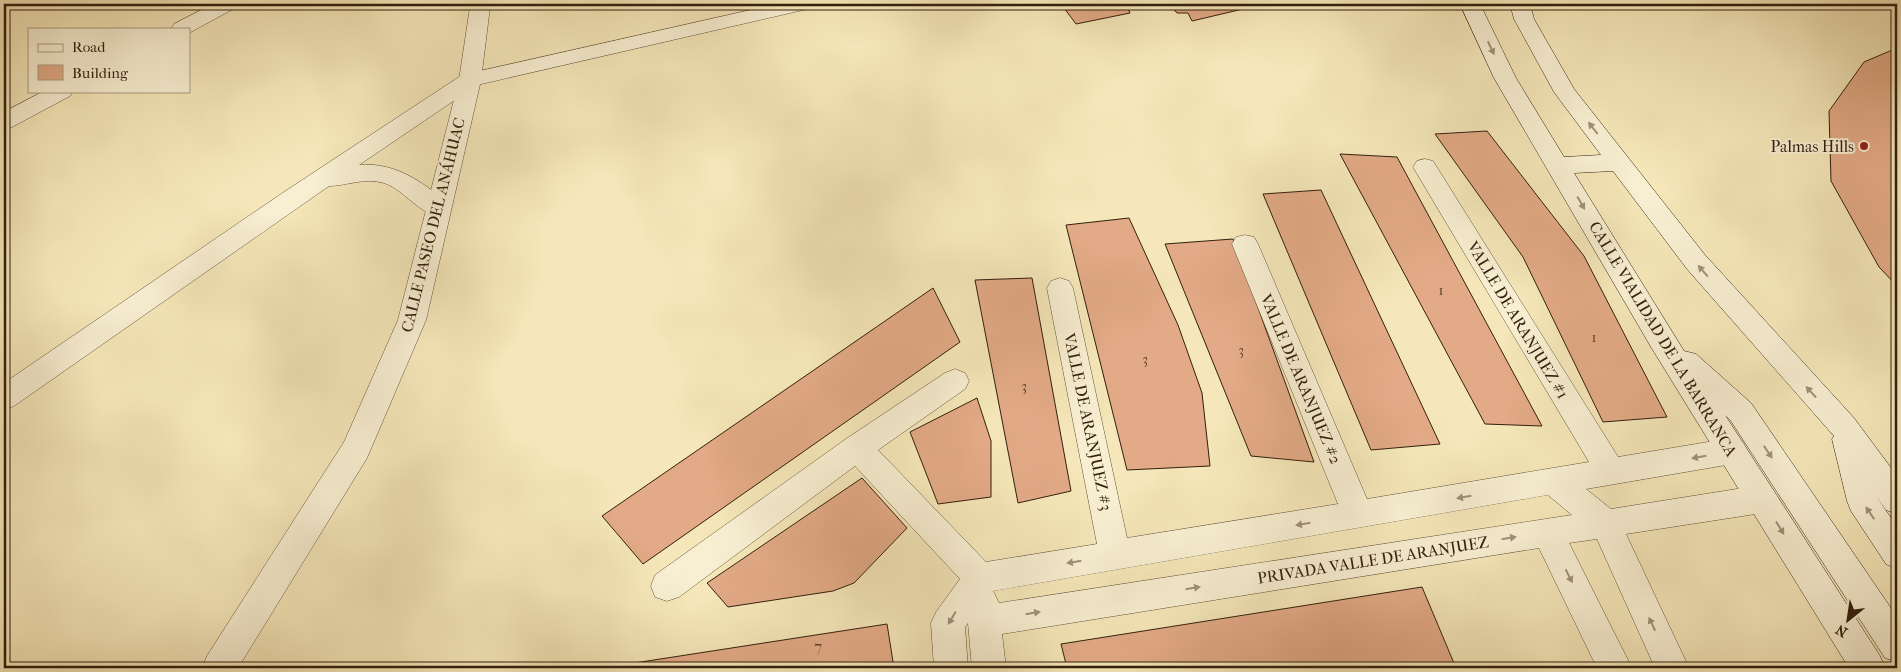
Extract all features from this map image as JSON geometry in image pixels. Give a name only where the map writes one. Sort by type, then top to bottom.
[{"type":"street","points":[[183,28],[228,4]]},
{"type":"street","name":"CALLE PASEO DEL ANÁHUAC","points":[[219,668],[356,449],[412,320],[470,80],[480,7],[478,4]]},
{"type":"street","points":[[4,398],[321,179],[470,80],[803,4]]},
{"type":"street","name":"CALLE VIALIDAD DE LA BARRANCA","points":[[1470,4],[1505,78],[1661,339],[1868,668]]},
{"type":"street","points":[[1520,4],[1524,19],[1565,92],[1696,262],[1844,428],[1897,500]]},
{"type":"street","points":[[4,122],[60,92]]},
{"type":"street","points":[[1559,166],[1620,163]]},
{"type":"street","name":"VALLE DE ARANJUEZ #1","points":[[1425,167],[1611,472]]},
{"type":"street","points":[[321,179],[360,172],[388,174],[407,182],[439,208]]},
{"type":"street","name":"VALLE DE ARANJUEZ #2","points":[[1245,244],[1358,515]]},
{"type":"street","name":"VALLE DE ARANJUEZ #3","points":[[1060,288],[1116,556]]},
{"type":"street","points":[[1661,339],[1740,412],[1897,646]]},
{"type":"street","points":[[667,586],[857,448],[955,381]]},
{"type":"street","points":[[1844,428],[1862,501],[1897,554]]},
{"type":"street","points":[[857,448],[980,578],[989,668]]},
{"type":"street","points":[[951,668],[948,623],[980,578],[1732,451]]},
{"type":"street","points":[[1553,481],[1605,524],[1672,668]]},
{"type":"street","name":"PRIVADA VALLE DE ARANJUEZ","points":[[985,620],[1762,499]]},
{"type":"street","points":[[1547,532],[1615,668]]},
{"type":"building","points":[[1061,4],[1126,4],[1130,13],[1076,24]]},
{"type":"building","points":[[1169,4],[1264,4],[1192,21],[1188,13],[1177,13]]},
{"type":"building","name":"Palmas Hills","points":[[1897,48],[1897,286],[1879,267],[1831,181],[1829,111],[1864,62]]},
{"type":"building","points":[[1487,131],[1584,256],[1667,417],[1603,422],[1523,257],[1435,134]]},
{"type":"building","points":[[1340,154],[1397,157],[1542,426],[1485,424]]},
{"type":"building","points":[[1321,190],[1440,444],[1371,450],[1263,194]]},
{"type":"building","points":[[1129,218],[1178,325],[1202,393],[1210,466],[1127,470],[1066,225]]},
{"type":"building","points":[[1233,239],[1314,462],[1251,456],[1165,244]]},
{"type":"building","points":[[1032,278],[1071,491],[1018,503],[975,280]]},
{"type":"building","points":[[933,288],[960,342],[643,564],[602,516]]},
{"type":"building","points":[[977,398],[991,441],[991,497],[938,504],[910,432]]},
{"type":"building","points":[[862,478],[907,528],[854,583],[833,591],[728,607],[707,583]]},
{"type":"building","points":[[1422,587],[1456,668],[1067,668],[1061,644]]},
{"type":"building","points":[[887,624],[894,668],[602,668]]},
{"type":"place","name":"Palmas Hills","points":[[1864,146]]}]
